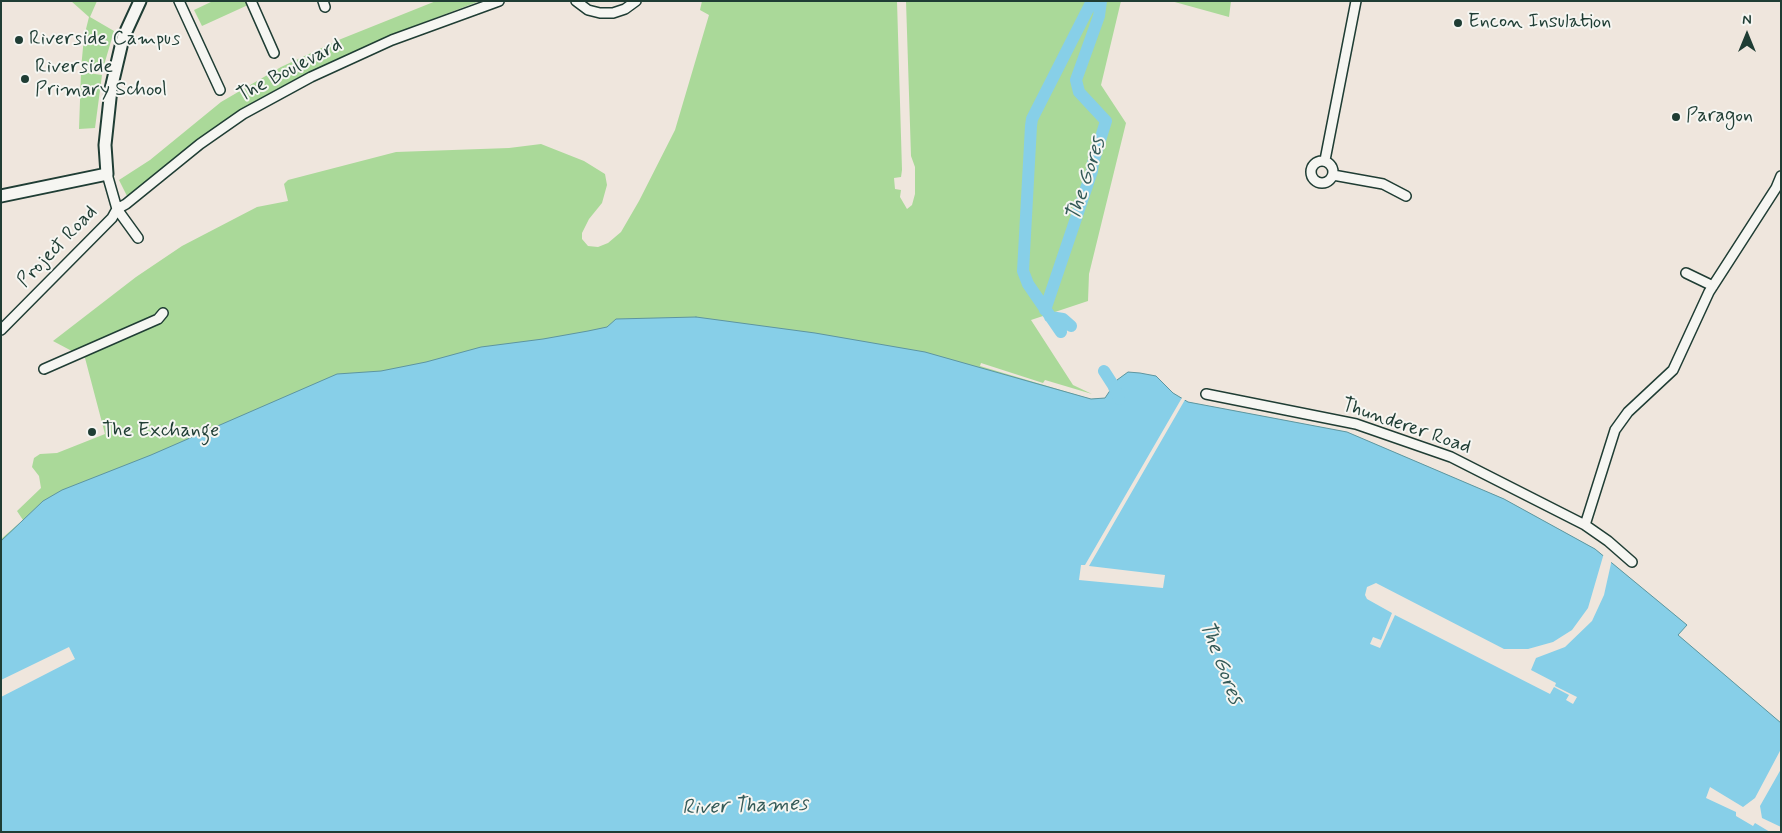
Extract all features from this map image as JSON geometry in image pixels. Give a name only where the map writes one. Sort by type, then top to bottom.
[{"type":"street","points":[[138,238],[117,209],[107,174],[105,145],[110,89],[124,38],[140,1]]},
{"type":"street","points":[[179,1],[220,90]]},
{"type":"street","points":[[251,1],[274,53]]},
{"type":"street","name":"The Boulevard","points":[[117,209],[126,204],[200,144],[243,114],[311,77],[392,40],[499,1]]},
{"type":"street","points":[[576,1],[588,10],[600,14],[613,13],[625,9],[636,1]]},
{"type":"street","points":[[1324,160],[1356,1]]},
{"type":"street","points":[[1324,160],[1333,168],[1333,175],[1326,182],[1318,185],[1312,176],[1312,169],[1315,163],[1324,160]]},
{"type":"street","points":[[1,196],[107,174]]},
{"type":"street","points":[[1333,175],[1383,184],[1406,196]]},
{"type":"street","points":[[1585,525],[1615,430],[1628,412],[1674,370],[1713,286],[1776,188],[1781,176]]},
{"type":"street","name":"Project Road","points":[[1,330],[112,218],[117,209]]},
{"type":"street","points":[[1686,273],[1713,286]]},
{"type":"street","points":[[44,369],[158,318],[163,313]]},
{"type":"street","name":"Thunderer Road","points":[[1206,394],[1356,424],[1451,457],[1585,525],[1608,540],[1632,562]]},
{"type":"green space","points":[[71,1],[97,1],[90,17],[114,31],[102,72],[81,69],[84,37],[89,17]]},
{"type":"green space","points":[[213,1],[246,1],[248,5],[202,26],[194,10]]},
{"type":"green space","points":[[436,1],[480,1],[409,28],[283,87],[234,114],[195,141],[128,198],[119,180],[150,160],[221,102],[281,67],[341,39]]},
{"type":"green space","points":[[702,1],[897,1],[902,170],[901,177],[894,178],[895,189],[901,190],[900,197],[907,209],[912,205],[915,194],[915,167],[911,156],[906,1],[1121,1],[1101,85],[1126,123],[1089,274],[1088,301],[1031,320],[1073,385],[1092,394],[1045,380],[1043,383],[981,363],[980,366],[1091,399],[1105,398],[1117,380],[1128,372],[1156,376],[1173,393],[1188,402],[1347,432],[1504,499],[1595,549],[1687,625],[1678,635],[1781,723],[1,694],[1,539],[23,520],[17,511],[41,488],[39,476],[32,467],[34,458],[40,454],[57,453],[105,434],[85,358],[53,341],[136,277],[182,246],[257,207],[288,201],[284,184],[288,180],[396,152],[509,148],[541,144],[584,161],[605,174],[607,185],[602,203],[589,219],[582,233],[582,239],[588,246],[598,247],[608,243],[621,232],[675,130],[709,15],[700,10]]},
{"type":"green space","points":[[1171,1],[1231,1],[1229,17]]},
{"type":"green space","points":[[81,72],[102,75],[95,128],[79,129]]},
{"type":"water","name":"River Thames","points":[[696,317],[815,333],[925,352],[1091,399],[1105,398],[1117,380],[1128,372],[1156,376],[1173,393],[1188,402],[1347,432],[1504,499],[1595,549],[1687,625],[1678,635],[1781,723],[1781,832],[1,832],[1,541],[43,501],[62,490],[151,455],[337,374],[381,371],[426,362],[481,347],[588,331],[607,327],[616,319]]},
{"type":"pier","points":[[1183,396],[1186,398],[1089,566],[1165,575],[1163,588],[1079,580],[1081,565],[1085,565]]},
{"type":"pier","points":[[1604,553],[1612,559],[1604,595],[1592,621],[1565,647],[1536,658],[1531,670],[1556,683],[1555,686],[1577,697],[1573,704],[1566,700],[1569,695],[1554,687],[1550,694],[1395,615],[1380,648],[1370,644],[1373,637],[1381,640],[1392,613],[1367,599],[1365,595],[1367,587],[1376,583],[1504,649],[1528,649],[1553,642],[1572,630],[1588,608]]},
{"type":"pier","points":[[69,647],[75,659],[1,697],[1,680]]},
{"type":"pier","points":[[1781,749],[1781,769],[1760,806],[1762,818],[1781,827],[1781,832],[1770,832],[1755,823],[1753,826],[1736,816],[1736,812],[1706,798],[1710,787],[1743,807],[1755,798]]},
{"type":"waterway","name":"The Gores","points":[[1061,332],[1028,284],[1023,271],[1031,126],[1032,119],[1092,1]]},
{"type":"waterway","name":"The Gores","points":[[1045,310],[1092,171],[1106,121],[1079,92],[1076,80],[1099,16],[1101,1]]},
{"type":"waterway","name":"The Gores","points":[[1050,317],[1063,319],[1071,326]]},
{"type":"waterway","name":"The Gores","points":[[1104,371],[1119,399]]},
{"type":"place","name":"Encon Insulation","points":[[1458,23]]},
{"type":"place","name":"Riverside Campus","points":[[19,40]]},
{"type":"place","name":"Riverside Primary School","points":[[25,79]]},
{"type":"place","name":"Paragon","points":[[1676,117]]},
{"type":"place","name":"The Exchange","points":[[92,432]]}]
